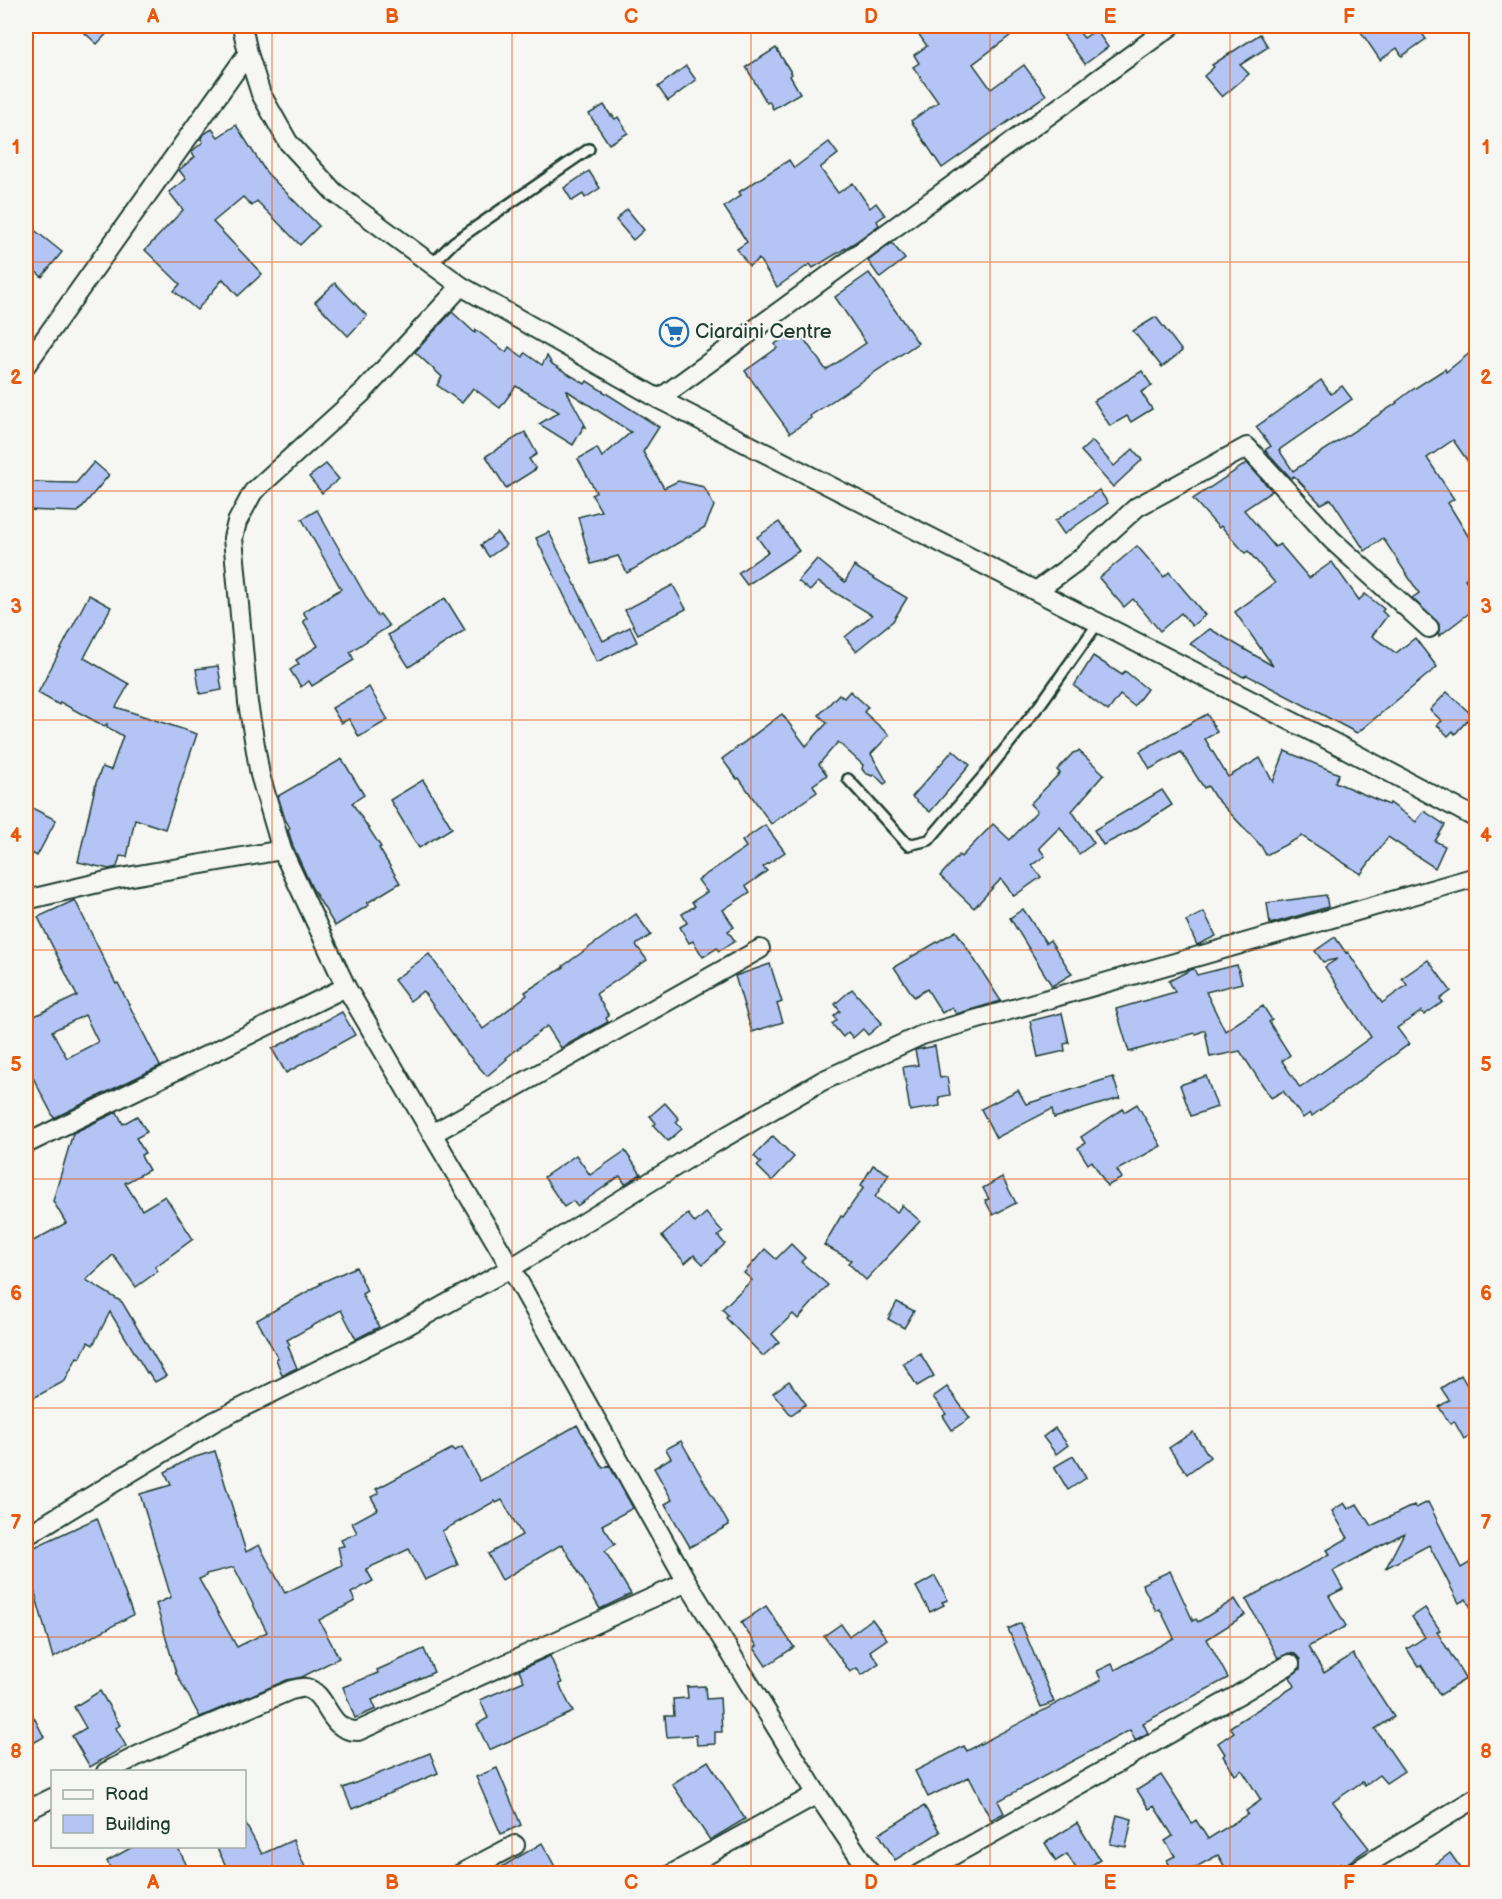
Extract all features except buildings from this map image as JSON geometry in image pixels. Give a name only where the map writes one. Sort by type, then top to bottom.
[{"type":"street","points":[[242,26],[261,94],[288,142],[334,192],[461,286],[659,399],[1346,749],[1476,818]]},
{"type":"street","points":[[659,399],[1171,26]]},
{"type":"street","points":[[26,365],[248,53]]},
{"type":"street","points":[[461,286],[362,393],[253,492],[237,522],[233,538],[234,560],[248,703],[260,775],[282,850],[346,987],[510,1268],[687,1582],[817,1794],[871,1874]]},
{"type":"street","points":[[1036,591],[1080,559],[1137,507],[1247,447],[1332,540],[1429,627]]},
{"type":"street","points":[[26,900],[115,879],[282,850]]},
{"type":"street","points":[[26,1536],[215,1420],[401,1329],[510,1268],[692,1156],[822,1081],[922,1035],[1476,877]]},
{"type":"street","points":[[432,1134],[760,950]]},
{"type":"street","points":[[26,1144],[346,987]]},
{"type":"street","points":[[110,1770],[141,1754],[291,1690],[305,1688],[315,1693],[333,1720],[343,1728],[358,1731],[687,1582]]},
{"type":"street","points":[[920,1874],[1290,1664]]},
{"type":"street","points":[[672,1874],[698,1866],[817,1794]]},
{"type":"street","points":[[26,1811],[51,1798]]},
{"type":"street","points":[[1351,1874],[1476,1798]]},
{"type":"street","points":[[460,1874],[515,1845]]},
{"type":"lane","points":[[432,264],[453,242],[589,149]]},
{"type":"lane","points":[[848,780],[908,845],[928,840],[986,773],[1042,702],[1098,623]]},
{"type":"place","name":"Ciaraini Centre","points":[[674,332]]}]
